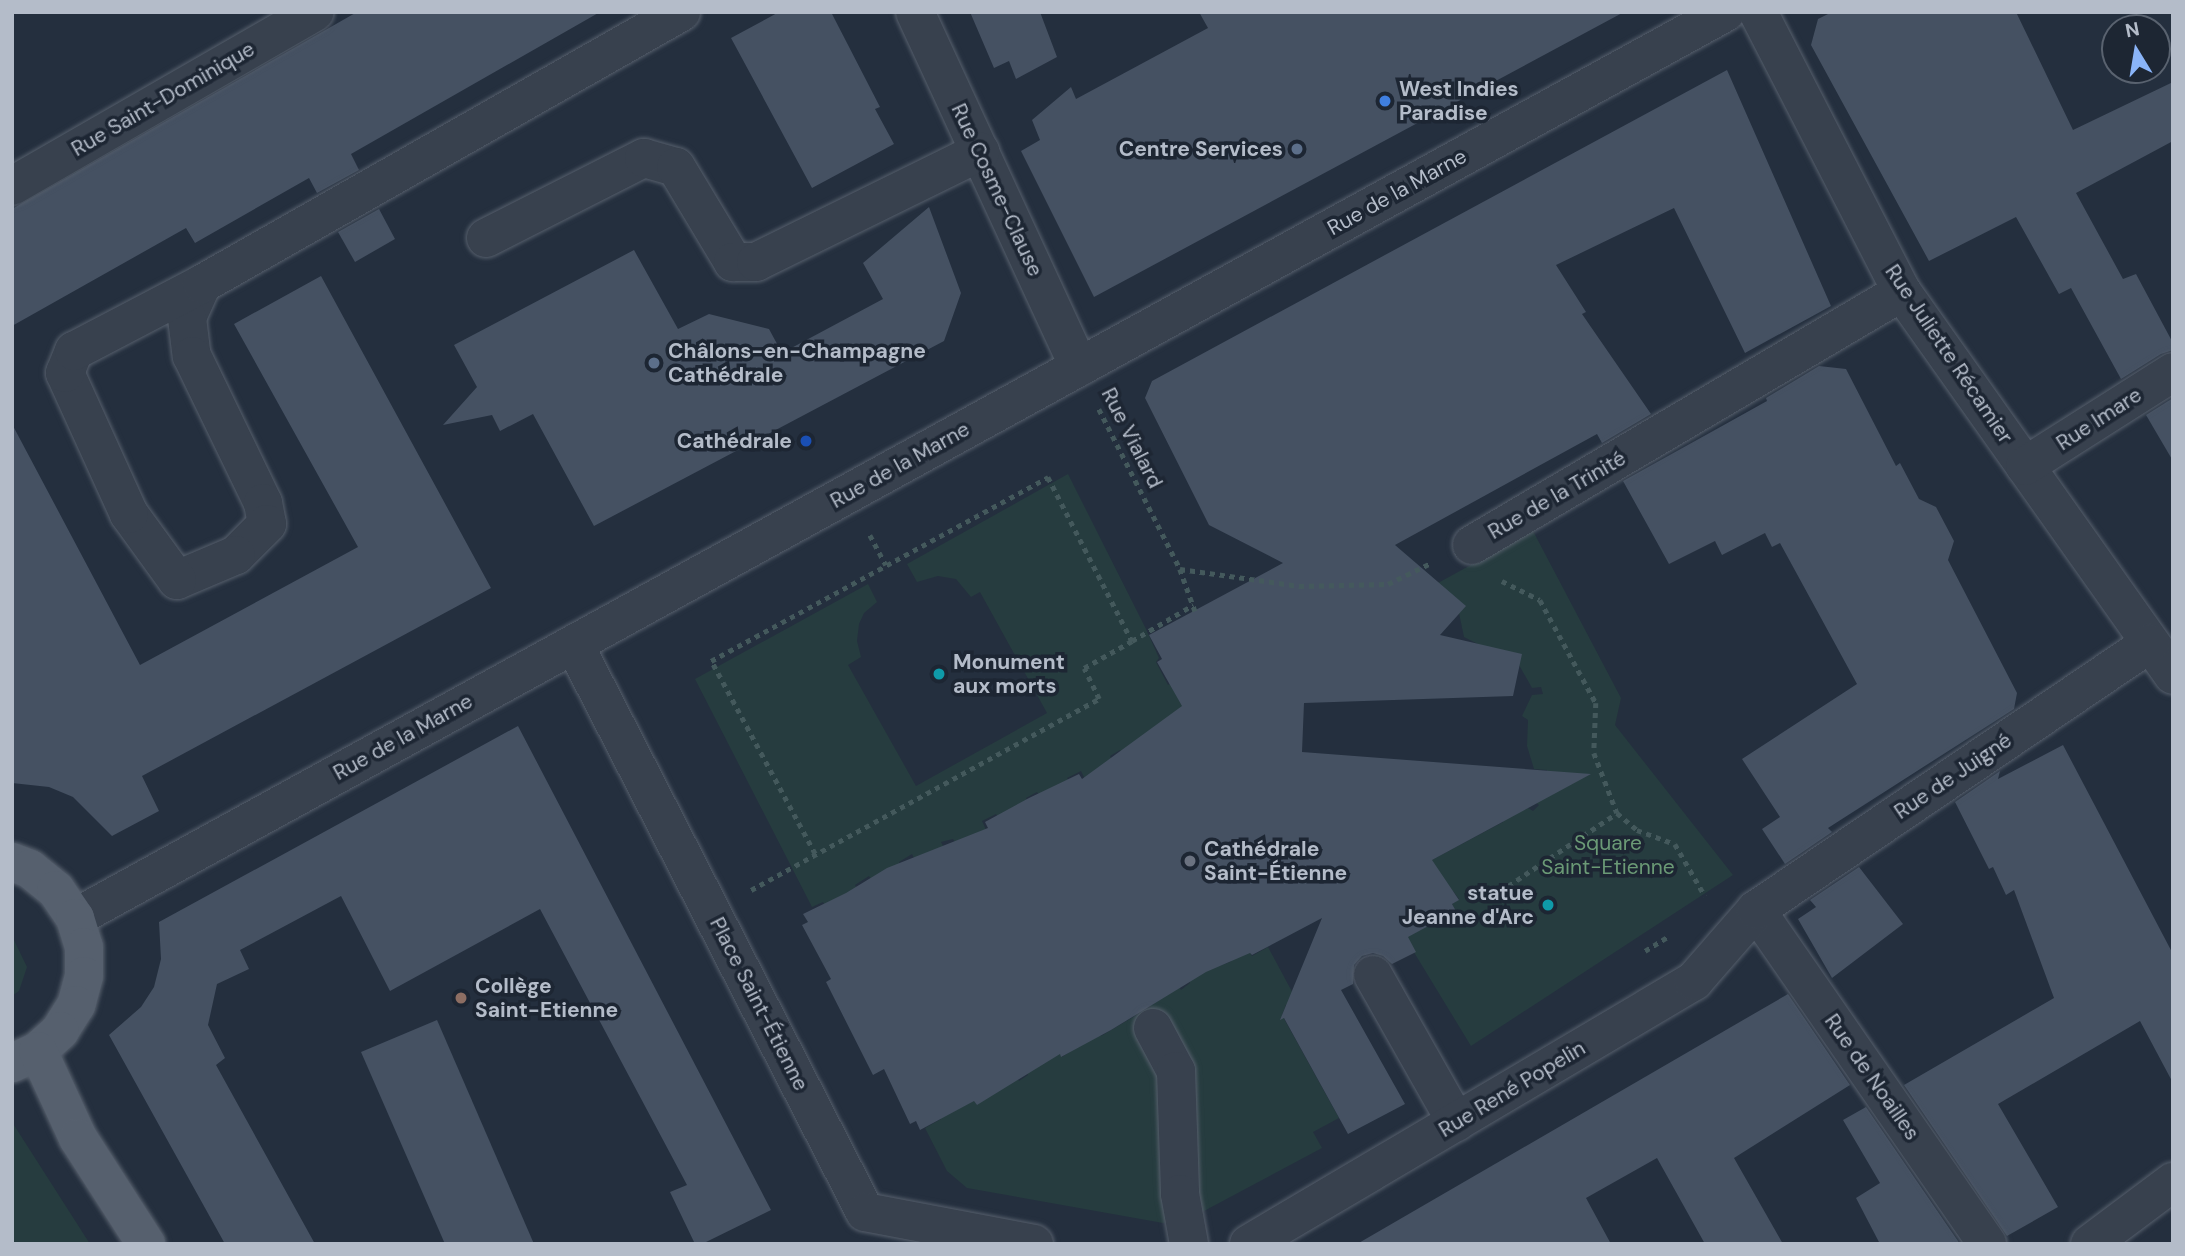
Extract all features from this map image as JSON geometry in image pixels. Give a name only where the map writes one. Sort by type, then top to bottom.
[{"type":"main road","points":[[12,862],[30,869],[56,890],[75,918],[84,947],[84,976],[76,1005],[60,1031],[25,1057],[146,1244]]},
{"type":"street","name":"Rue Saint-Dominique","points":[[12,186],[315,12]]},
{"type":"street","points":[[202,284],[187,318],[192,356],[262,503],[267,524],[236,555],[177,580],[129,514],[65,373],[74,351],[202,284],[681,12]]},
{"type":"street","name":"Rue Cosme-Clause","points":[[915,12],[1079,367]]},
{"type":"street","name":"Rue Juliette Récamier","points":[[1758,12],[1902,292],[2173,675]]},
{"type":"street","name":"Rue de la Marne","points":[[75,918],[1079,367],[1713,15]]},
{"type":"street","points":[[485,238],[644,158],[677,167],[733,262],[756,262],[980,152]]},
{"type":"street","name":"Rue de la Trinité","points":[[1472,545],[1902,292]]},
{"type":"street","name":"Rue Imare","points":[[2025,466],[2173,372]]},
{"type":"street","name":"Rue de Juigné","points":[[1756,910],[2150,643]]},
{"type":"street","name":"Place Saint-Étienne","points":[[574,644],[865,1212],[1034,1244]]},
{"type":"street","name":"Rue René Popelin","points":[[1249,1244],[1695,981],[1756,910]]},
{"type":"street","name":"Rue de Noailles","points":[[1756,910],[1987,1244]]},
{"type":"street","points":[[1373,975],[1456,1122]]},
{"type":"street","points":[[1153,1028],[1176,1072],[1180,1194],[1189,1244]]},
{"type":"street","points":[[2090,1244],[2173,1182]]},
{"type":"path","name":"Rue Vialard","points":[[1079,367],[1180,569],[1194,608],[1132,641]]},
{"type":"path","points":[[711,911],[1099,699],[1084,668],[1132,641],[1048,477],[711,661],[815,854]]},
{"type":"path","name":"Rue de la Trinité","points":[[1180,569],[1299,586],[1388,584],[1472,545]]},
{"type":"path","points":[[1472,545],[1483,569],[1540,600],[1597,703],[1594,753],[1617,813],[1637,830],[1675,844],[1708,901]]},
{"type":"path","points":[[1508,886],[1617,813]]},
{"type":"path","points":[[1643,952],[1678,930]]},
{"type":"green space","points":[[1068,474],[1146,629],[1159,658],[1156,662],[1168,685],[1172,683],[1184,705],[1128,763],[1120,750],[1110,756],[1116,768],[1088,785],[1081,771],[1067,778],[1075,791],[1046,806],[1037,792],[1026,798],[1033,814],[1004,829],[996,814],[982,821],[989,836],[961,852],[953,839],[941,842],[949,857],[921,872],[912,854],[899,862],[907,880],[880,894],[869,876],[855,885],[865,902],[833,919],[823,902],[812,907],[695,679],[868,584],[877,602],[864,613],[859,624],[857,641],[861,657],[848,665],[916,786],[1047,713],[980,592],[971,597],[956,579],[938,576],[917,582],[907,564]]},
{"type":"green space","name":"Square Saint-Etienne","points":[[1533,531],[1621,698],[1615,725],[1733,875],[1471,1046],[1415,954],[1405,931],[1444,909],[1448,915],[1456,911],[1452,904],[1459,899],[1453,891],[1446,896],[1428,862],[1503,822],[1503,818],[1525,806],[1533,811],[1539,805],[1533,800],[1547,777],[1547,770],[1534,769],[1527,746],[1528,720],[1522,716],[1532,695],[1543,694],[1541,687],[1532,688],[1519,665],[1464,637],[1459,613],[1427,589]]},
{"type":"green space","points":[[12,936],[27,967],[19,991],[12,996]]},
{"type":"green space","points":[[1246,947],[1252,956],[1268,947],[1296,999],[1286,1005],[1282,1015],[1339,1118],[1313,1132],[1322,1148],[1189,1219],[1163,1223],[967,1188],[947,1171],[925,1128],[941,1119],[931,1101],[964,1083],[977,1105],[1007,1060],[1019,1081],[1028,1075],[1018,1054],[1050,1036],[1062,1057],[1071,1051],[1089,1015],[1101,1036],[1150,1007],[1139,988],[1170,971],[1181,990],[1190,983],[1181,966],[1219,966],[1230,962]]},
{"type":"green space","points":[[12,1122],[90,1244],[12,1244]]},
{"type":"building","points":[[357,12],[600,12],[351,154],[359,170],[317,193],[309,178],[195,243],[186,228],[12,326],[12,209]]},
{"type":"building","points":[[779,12],[831,12],[880,107],[875,109],[894,144],[812,188],[731,38]]},
{"type":"building","points":[[970,12],[1040,12],[1057,57],[1016,79],[1009,61],[994,68]]},
{"type":"building","points":[[1199,12],[1624,12],[1094,297],[1021,151],[1040,140],[1032,120],[1071,87],[1076,99],[1208,28]]},
{"type":"building","points":[[1832,12],[2016,12],[2073,130],[2173,82],[2173,141],[2076,193],[2123,279],[2136,274],[2173,343],[2173,350],[2161,354],[2121,379],[2071,288],[2059,294],[2016,217],[1929,261],[1811,45],[1818,19]]},
{"type":"building","points":[[1727,70],[1831,306],[1745,353],[1674,208],[1556,265],[1586,312],[1582,314],[1651,414],[1602,443],[1597,434],[1395,545],[1466,606],[1440,635],[1522,654],[1513,696],[1304,703],[1302,752],[1591,774],[1432,860],[1459,900],[1452,904],[1456,911],[1408,937],[1416,952],[1392,964],[1383,956],[1373,953],[1362,956],[1354,965],[1353,984],[1341,990],[1405,1104],[1348,1134],[1284,1018],[1280,1020],[1322,918],[1252,955],[1250,953],[1206,972],[1111,1030],[1061,1057],[1060,1054],[977,1105],[974,1101],[920,1130],[916,1121],[910,1124],[884,1069],[873,1075],[826,982],[831,979],[802,925],[808,922],[803,914],[846,893],[887,868],[988,828],[985,822],[1029,798],[1079,774],[1082,779],[1182,706],[1157,662],[1162,659],[1149,635],[1283,563],[1209,525],[1145,398],[1152,381]]},
{"type":"building","points":[[929,207],[961,293],[944,341],[594,526],[533,414],[500,431],[492,415],[443,425],[477,387],[454,345],[634,250],[678,329],[709,314],[769,329],[782,353],[883,299],[863,263]]},
{"type":"building","points":[[379,209],[395,239],[355,262],[338,232]]},
{"type":"building","points":[[321,276],[491,588],[142,776],[159,811],[112,836],[73,797],[49,787],[12,783],[12,424],[140,665],[358,547],[234,324]]},
{"type":"building","points":[[1819,366],[1846,369],[1896,466],[1900,463],[1919,499],[1936,507],[1954,541],[1948,560],[2017,693],[2014,709],[1828,828],[1832,832],[1785,864],[1762,829],[1780,817],[1742,759],[1857,684],[1780,543],[1772,547],[1765,533],[1722,555],[1715,541],[1669,564],[1623,481],[1767,401],[1766,398]]},
{"type":"building","points":[[2173,398],[2173,461],[2146,415]]},
{"type":"building","points":[[518,726],[771,1210],[702,1244],[695,1244],[670,1192],[687,1185],[540,909],[390,991],[341,896],[240,950],[249,969],[217,984],[208,1025],[225,1058],[216,1065],[315,1244],[225,1244],[109,1035],[141,1007],[154,987],[161,959],[159,922]]},
{"type":"building","points":[[2063,745],[2173,954],[2173,1083],[2140,1021],[1998,1104],[2058,1207],[2007,1236],[1904,1085],[2054,998],[2014,890],[2006,895],[1993,867],[1989,869],[1955,802],[2000,771],[1998,779]]},
{"type":"building","points":[[1859,867],[1903,924],[1832,978],[1798,919],[1816,907],[1810,900]]},
{"type":"building","points":[[1788,994],[1850,1085],[1734,1158],[1783,1244],[1705,1244],[1657,1158],[1586,1198],[1611,1244],[1357,1244]]},
{"type":"building","points":[[437,1020],[534,1244],[445,1244],[361,1052]]},
{"type":"building","points":[[1866,1107],[1960,1244],[1880,1244],[1856,1198],[1880,1183],[1843,1120]]},
{"type":"place","name":"West Indies Paradise","points":[[1385,101]]},
{"type":"place","name":"Centre Services","points":[[1297,149]]},
{"type":"place","name":"Châlons-en-Champagne Cathédrale","points":[[654,363]]},
{"type":"place","name":"Cathédrale","points":[[806,441]]},
{"type":"place","name":"Monument aux morts","points":[[939,674]]},
{"type":"place","name":"Cathédrale Saint-Étienne","points":[[1190,861]]},
{"type":"place","name":"statue Jeanne d'Arc","points":[[1548,905]]},
{"type":"place","name":"Collège Saint-Etienne","points":[[461,998]]}]
